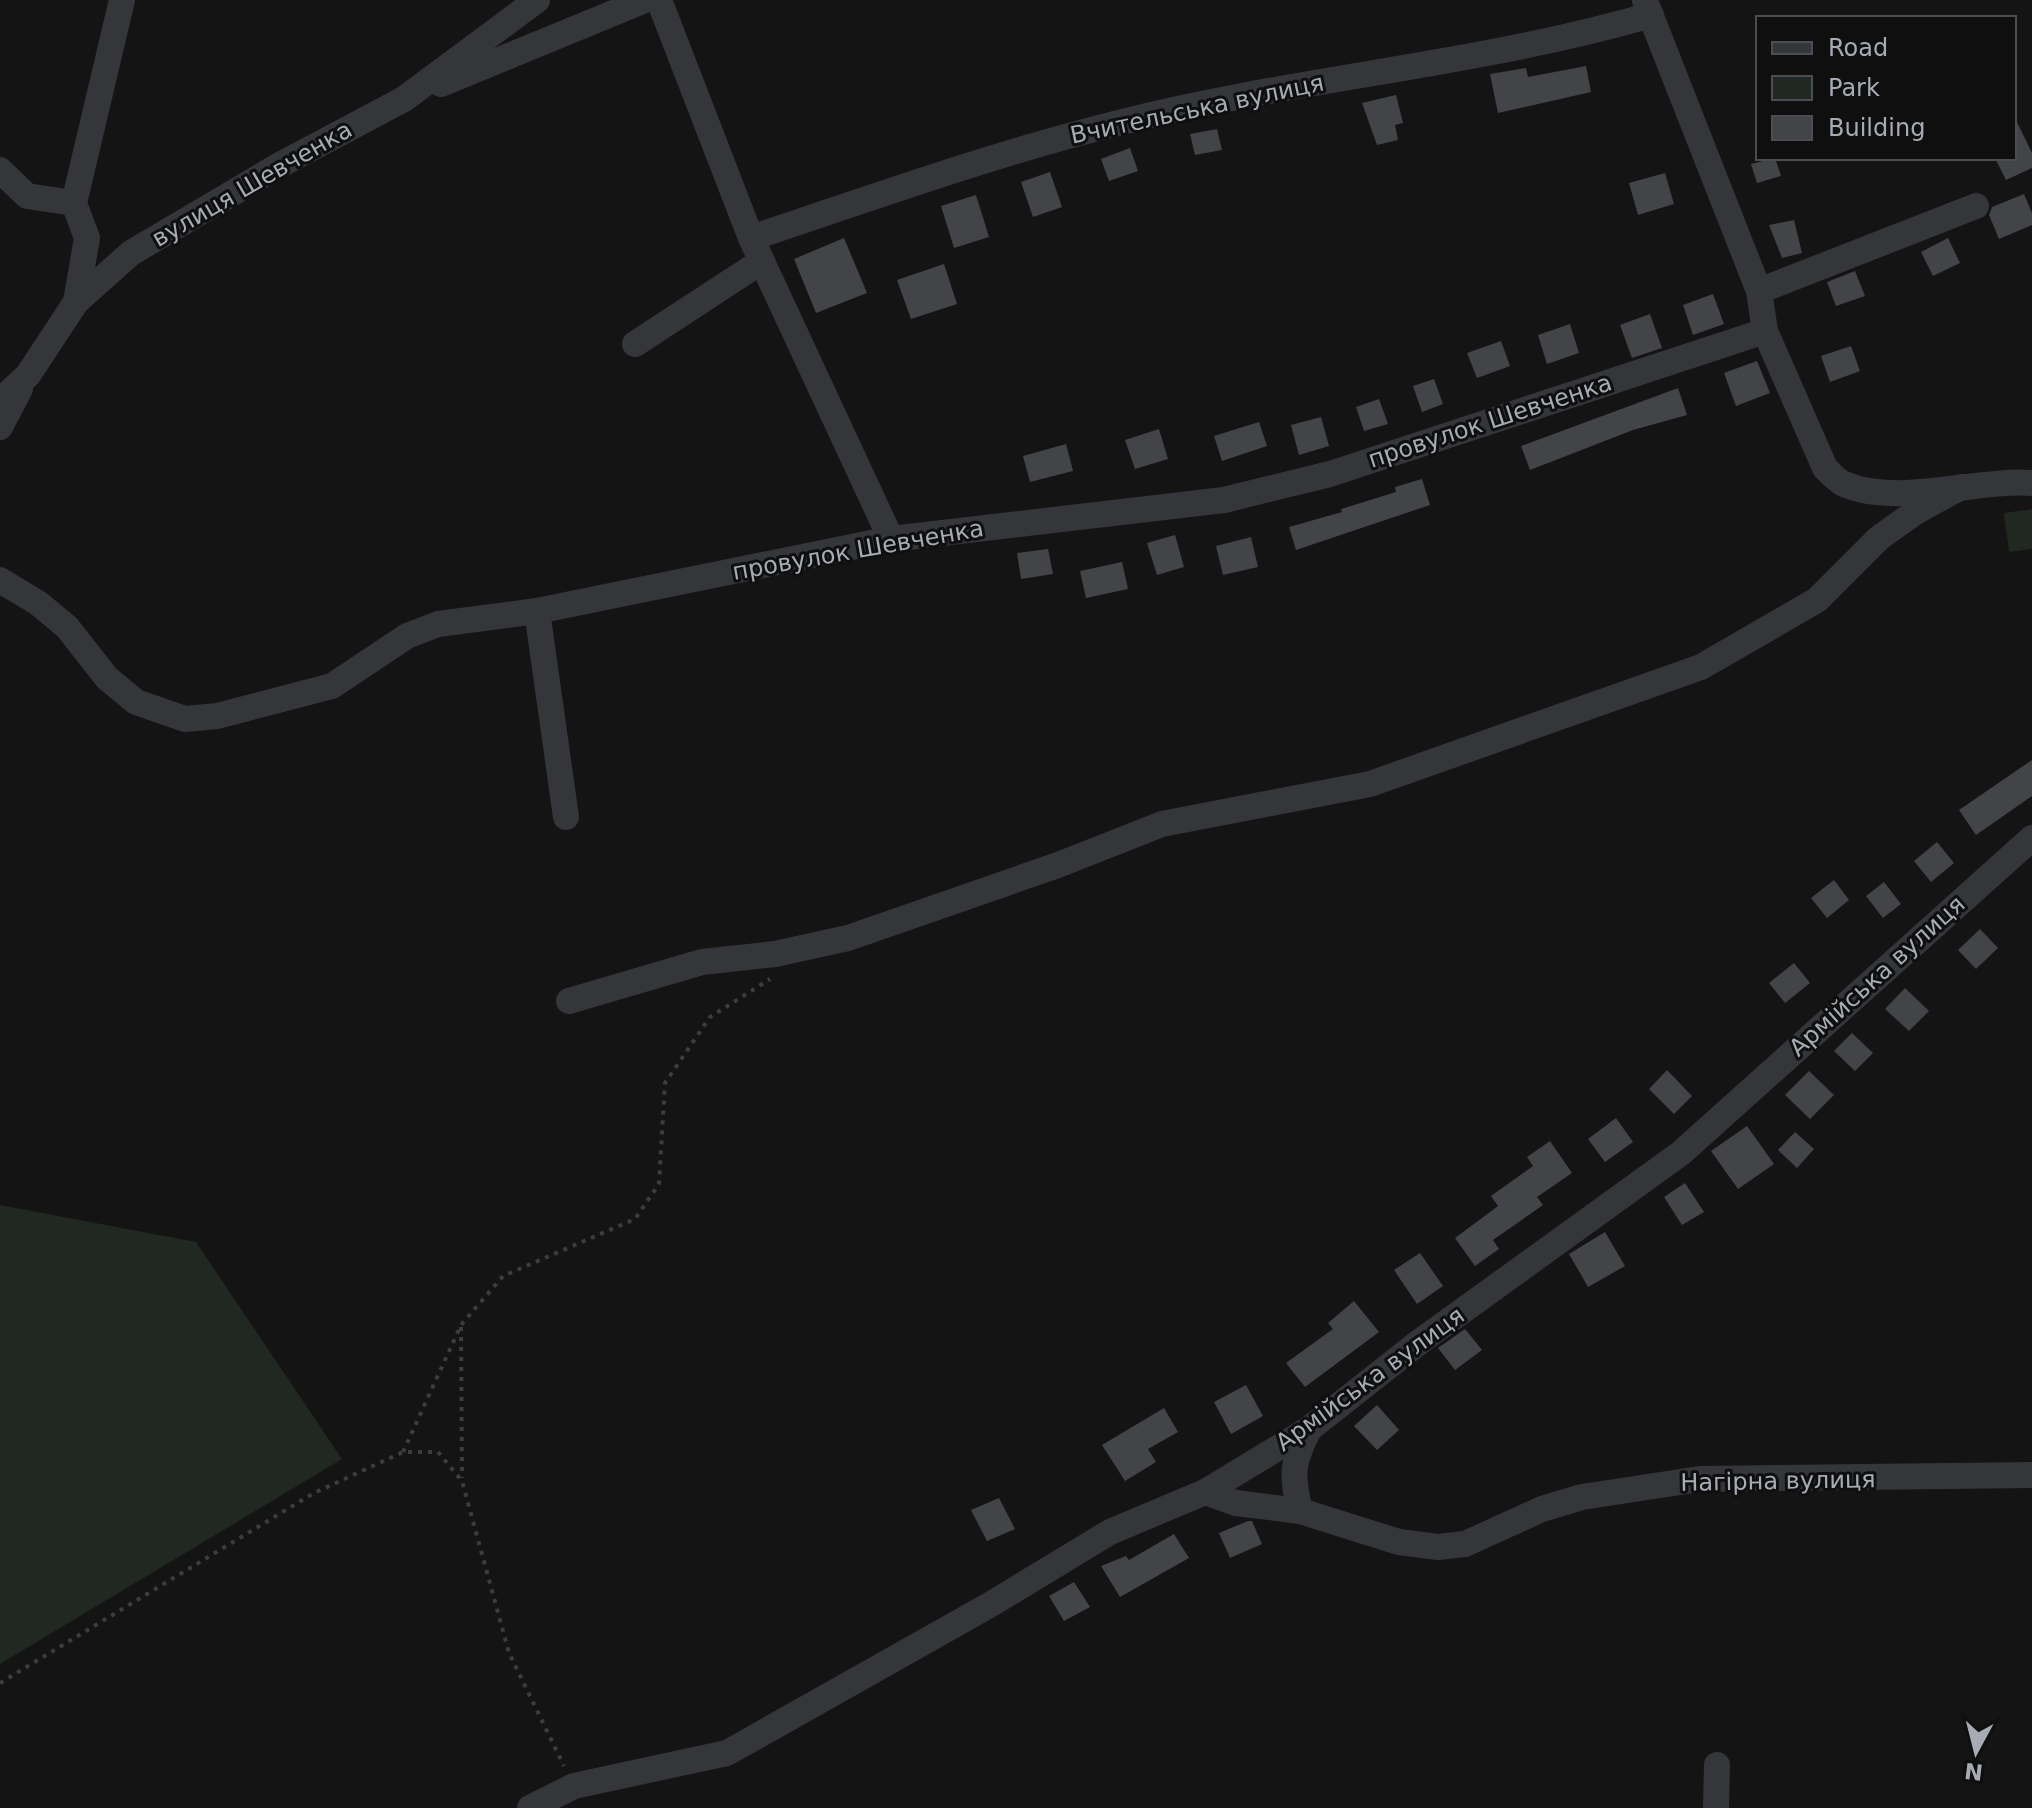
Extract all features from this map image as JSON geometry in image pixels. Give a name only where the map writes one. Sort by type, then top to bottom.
[{"type":"street","points":[[76,302],[87,238],[74,203],[122,0]]},
{"type":"street","name":"вулиця Шевченка","points":[[0,401],[28,375],[76,302],[131,253],[278,166],[404,99],[537,0]]},
{"type":"street","points":[[404,99],[645,0]]},
{"type":"street","points":[[659,0],[756,249],[891,539]]},
{"type":"street","points":[[1648,7],[1759,291],[1765,331],[1825,468],[1841,483],[1886,492],[2032,483]]},
{"type":"street","name":"Вчительська вулиця","points":[[635,344],[756,249],[985,160],[1122,122],[1266,91],[1564,40],[1648,7]]},
{"type":"street","points":[[0,170],[27,196],[74,203]]},
{"type":"street","points":[[1759,291],[1976,206]]},
{"type":"street","points":[[87,238],[109,254],[131,253]]},
{"type":"street","name":"провулок Шевченка","points":[[0,580],[38,603],[67,627],[107,678],[136,702],[185,719],[217,716],[332,686],[407,636],[438,624],[537,611],[891,539],[1239,496],[1330,474],[1765,331]]},
{"type":"street","points":[[0,427],[28,375]]},
{"type":"street","points":[[569,1001],[702,962],[775,954],[848,938],[1058,865],[1162,824],[1370,784],[1701,667],[1817,600],[1879,538],[1917,511],[1961,487]]},
{"type":"street","points":[[537,611],[566,817]]},
{"type":"street","name":"Армійська вулиця","points":[[530,1808],[574,1786],[727,1753],[993,1603],[1110,1532],[1205,1492],[1309,1429],[1418,1343],[1681,1153],[2032,838]]},
{"type":"street","points":[[1300,1511],[1293,1482],[1294,1458],[1309,1429]]},
{"type":"street","name":"Нагірна вулиця","points":[[1205,1492],[1236,1503],[1300,1511],[1399,1542],[1438,1547],[1465,1544],[1542,1509],[1582,1497],[1700,1479],[2032,1475]]},
{"type":"street","points":[[1716,1808],[1717,1765]]},
{"type":"path","points":[[403,1452],[461,1325],[503,1276],[635,1219],[659,1184],[665,1083],[710,1017],[772,978]]},
{"type":"path","points":[[461,1325],[462,1481],[509,1653],[574,1786]]},
{"type":"path","points":[[0,1683],[314,1493],[403,1452],[438,1452],[462,1481]]},
{"type":"green space","points":[[2032,509],[2032,549],[2009,552],[2004,513]]},
{"type":"green space","points":[[0,1205],[196,1242],[342,1459],[0,1664]]},
{"type":"building","points":[[1586,66],[1591,92],[1498,113],[1490,74],[1526,68],[1528,77]]},
{"type":"building","points":[[1396,95],[1403,123],[1395,125],[1398,140],[1377,145],[1362,103]]},
{"type":"building","points":[[2016,120],[2032,153],[2032,168],[2006,180],[1996,160],[2016,160]]},
{"type":"building","points":[[1217,129],[1222,150],[1195,155],[1190,134]]},
{"type":"building","points":[[1130,148],[1138,171],[1109,181],[1101,159]]},
{"type":"building","points":[[1776,160],[1781,176],[1757,183],[1751,164]]},
{"type":"building","points":[[1050,172],[1062,207],[1033,217],[1021,182]]},
{"type":"building","points":[[1665,173],[1674,204],[1638,215],[1629,183]]},
{"type":"building","points":[[2024,194],[2032,213],[2032,225],[1999,239],[1989,215],[1992,207]]},
{"type":"building","points":[[976,195],[989,237],[954,248],[941,206]]},
{"type":"building","points":[[1794,220],[1802,253],[1782,258],[1769,225]]},
{"type":"building","points":[[844,238],[867,293],[816,313],[794,259]]},
{"type":"building","points":[[1948,238],[1960,263],[1933,276],[1921,252]]},
{"type":"building","points":[[944,264],[957,304],[911,319],[897,280]]},
{"type":"building","points":[[1855,271],[1865,296],[1836,306],[1827,282]]},
{"type":"building","points":[[1713,294],[1724,324],[1693,335],[1683,305]]},
{"type":"building","points":[[1650,314],[1662,348],[1632,358],[1620,325]]},
{"type":"building","points":[[1570,324],[1579,353],[1547,364],[1538,335]]},
{"type":"building","points":[[1501,341],[1510,366],[1477,378],[1467,353]]},
{"type":"building","points":[[1851,346],[1860,371],[1830,382],[1821,356]]},
{"type":"building","points":[[1757,361],[1770,393],[1736,406],[1724,373]]},
{"type":"building","points":[[1434,379],[1443,404],[1422,412],[1413,386]]},
{"type":"building","points":[[1678,388],[1687,415],[1633,430],[1530,470],[1521,446]]},
{"type":"building","points":[[1379,399],[1388,424],[1364,431],[1356,407]]},
{"type":"building","points":[[1321,417],[1329,446],[1299,455],[1291,425]]},
{"type":"building","points":[[1259,422],[1267,446],[1222,461],[1214,436]]},
{"type":"building","points":[[1159,429],[1168,459],[1135,469],[1125,440]]},
{"type":"building","points":[[1066,444],[1073,471],[1030,482],[1023,456]]},
{"type":"building","points":[[1422,479],[1430,505],[1296,550],[1289,527],[1342,512],[1341,509],[1396,492],[1395,487]]},
{"type":"building","points":[[1175,535],[1184,567],[1157,575],[1147,543]]},
{"type":"building","points":[[1251,537],[1258,567],[1223,575],[1216,546]]},
{"type":"building","points":[[1048,549],[1053,574],[1021,579],[1017,553]]},
{"type":"building","points":[[1122,562],[1128,589],[1086,598],[1080,571]]},
{"type":"building","points":[[2032,760],[2032,796],[1976,835],[1959,810]]},
{"type":"building","points":[[1937,842],[1954,863],[1931,882],[1914,861]]},
{"type":"building","points":[[1834,880],[1849,900],[1827,918],[1811,898]]},
{"type":"building","points":[[1884,882],[1901,904],[1883,918],[1866,896]]},
{"type":"building","points":[[1980,929],[1998,948],[1976,969],[1958,950]]},
{"type":"building","points":[[1794,963],[1810,983],[1785,1003],[1769,983]]},
{"type":"building","points":[[1905,988],[1929,1011],[1909,1031],[1885,1009]]},
{"type":"building","points":[[1852,1033],[1873,1053],[1855,1071],[1834,1051]]},
{"type":"building","points":[[1667,1070],[1692,1096],[1674,1114],[1649,1089]]},
{"type":"building","points":[[1809,1071],[1834,1095],[1810,1119],[1785,1095]]},
{"type":"building","points":[[1616,1118],[1633,1142],[1605,1162],[1588,1139]]},
{"type":"building","points":[[1747,1126],[1774,1164],[1738,1189],[1711,1151]]},
{"type":"building","points":[[1795,1132],[1814,1149],[1797,1168],[1778,1150]]},
{"type":"building","points":[[1550,1141],[1572,1173],[1537,1197],[1543,1205],[1493,1240],[1499,1249],[1475,1266],[1455,1238],[1498,1206],[1491,1196],[1533,1166],[1527,1157]]},
{"type":"building","points":[[1685,1183],[1704,1212],[1682,1225],[1664,1197]]},
{"type":"building","points":[[1605,1232],[1625,1266],[1588,1287],[1569,1254]]},
{"type":"building","points":[[1420,1253],[1443,1286],[1417,1304],[1394,1270]]},
{"type":"building","points":[[1354,1301],[1379,1332],[1305,1387],[1286,1363],[1333,1329],[1328,1323]]},
{"type":"building","points":[[1465,1329],[1482,1350],[1455,1370],[1438,1348]]},
{"type":"building","points":[[1246,1385],[1263,1416],[1231,1434],[1214,1402]]},
{"type":"building","points":[[1377,1405],[1399,1430],[1377,1450],[1354,1426]]},
{"type":"building","points":[[1164,1408],[1178,1432],[1148,1449],[1156,1462],[1125,1481],[1102,1445]]},
{"type":"building","points":[[999,1498],[1015,1529],[987,1541],[971,1510]]},
{"type":"building","points":[[1252,1521],[1262,1544],[1230,1558],[1219,1533]]},
{"type":"building","points":[[1174,1534],[1189,1558],[1120,1597],[1101,1566],[1126,1556],[1129,1560]]},
{"type":"building","points":[[1074,1582],[1090,1607],[1064,1621],[1049,1596]]}]
